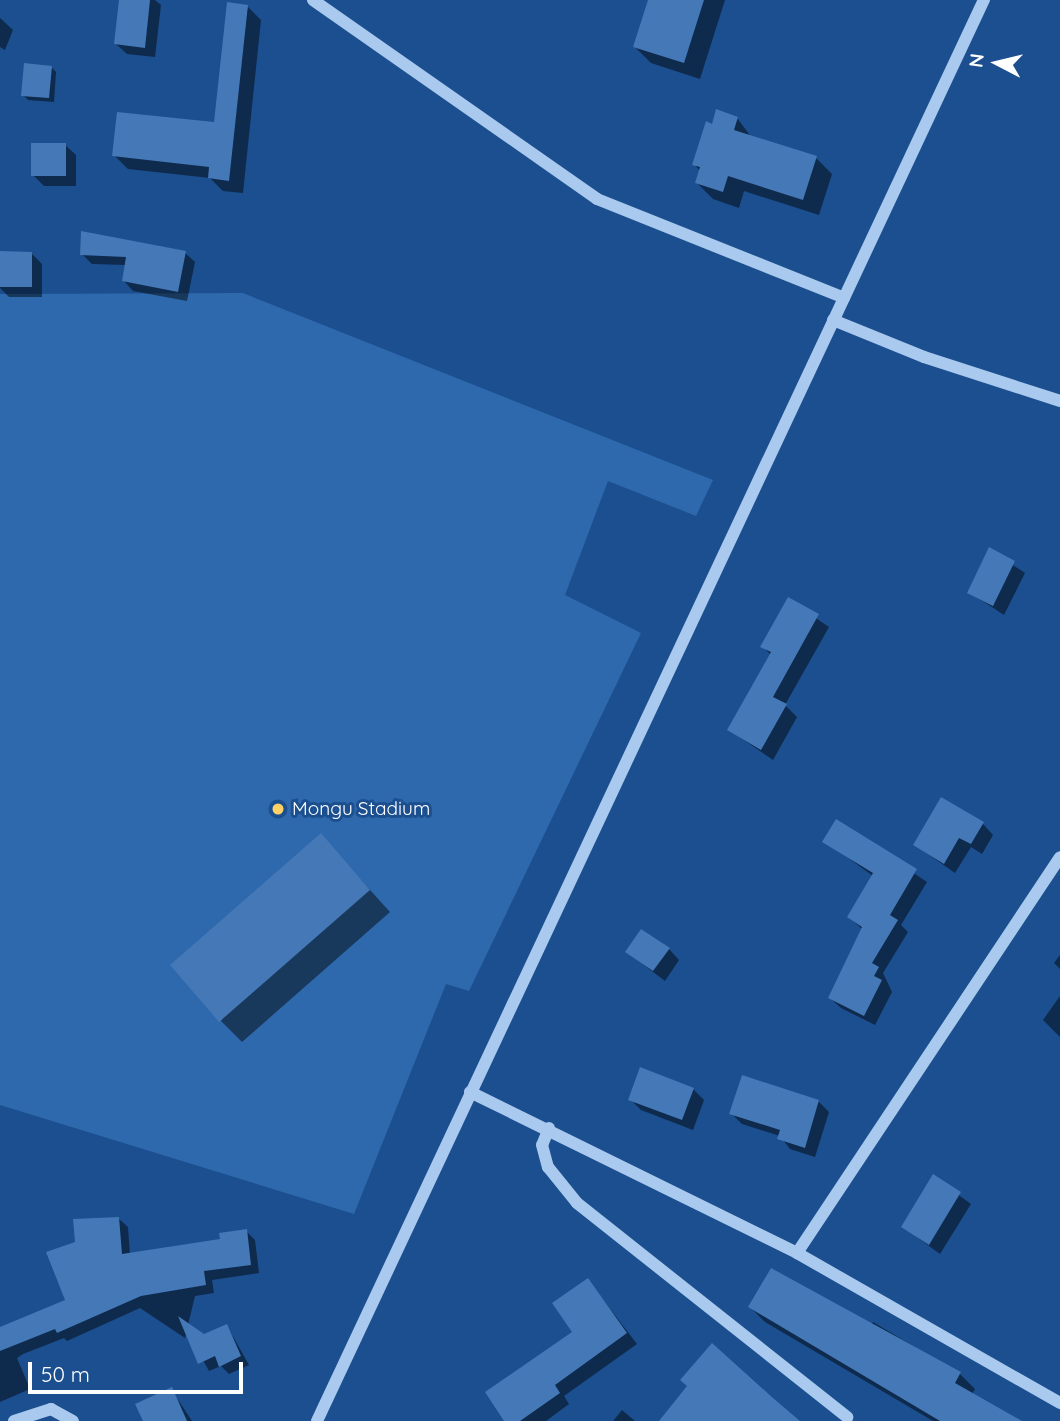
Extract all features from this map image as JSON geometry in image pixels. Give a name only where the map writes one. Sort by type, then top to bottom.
[{"type":"street","points":[[313,0],[597,199],[844,298]]},
{"type":"street","points":[[317,1421],[984,0]]},
{"type":"street","points":[[833,320],[924,357],[1060,401]]},
{"type":"street","points":[[797,1253],[1060,857]]},
{"type":"street","points":[[470,1092],[549,1128],[797,1253],[1060,1403]]},
{"type":"street","points":[[549,1128],[542,1145],[548,1167],[577,1203],[847,1417]]},
{"type":"street","points":[[15,1421],[51,1409],[73,1421]]},
{"type":"shaded area","name":"Mongu Stadium","points":[[243,293],[713,480],[696,516],[608,481],[565,595],[641,633],[469,991],[446,984],[354,1214],[0,1105],[0,294]]},
{"type":"building","points":[[119,0],[150,0],[145,48],[114,44]]},
{"type":"building","points":[[648,0],[704,0],[684,63],[633,47]]},
{"type":"building","points":[[227,2],[248,5],[229,181],[208,178],[209,167],[112,156],[117,112],[214,122]]},
{"type":"building","points":[[24,63],[52,66],[49,98],[21,96]]},
{"type":"building","points":[[716,109],[738,117],[734,130],[817,156],[803,200],[728,176],[723,192],[695,183],[700,167],[692,165],[706,121],[712,124]]},
{"type":"building","points":[[31,143],[66,143],[66,176],[31,176]]},
{"type":"building","points":[[81,231],[186,251],[178,292],[122,281],[126,257],[80,255]]},
{"type":"building","points":[[0,251],[32,252],[32,287],[0,287]]},
{"type":"building","points":[[989,547],[1015,561],[993,606],[967,593]]},
{"type":"building","points":[[788,597],[819,614],[773,697],[787,704],[761,750],[727,730],[771,652],[760,647]]},
{"type":"building","points":[[941,797],[984,822],[971,844],[959,838],[944,864],[913,845]]},
{"type":"building","points":[[836,819],[917,869],[890,915],[898,920],[872,963],[879,967],[874,976],[882,980],[864,1016],[828,998],[862,927],[847,917],[873,873],[822,842]]},
{"type":"building","points":[[321,833],[370,890],[219,1022],[170,965]]},
{"type":"building","points":[[641,929],[670,948],[653,971],[625,952]]},
{"type":"building","points":[[640,1067],[694,1088],[682,1120],[628,1100]]},
{"type":"building","points":[[742,1075],[819,1100],[805,1148],[777,1139],[780,1130],[729,1114]]},
{"type":"building","points":[[933,1174],[961,1192],[929,1245],[901,1227]]},
{"type":"building","points":[[119,1217],[122,1254],[220,1239],[219,1233],[247,1229],[251,1265],[204,1271],[206,1285],[141,1296],[57,1333],[55,1329],[0,1351],[0,1327],[65,1300],[46,1252],[75,1242],[73,1219]]},
{"type":"building","points":[[771,1268],[961,1372],[955,1383],[1022,1421],[940,1421],[748,1307]]},
{"type":"building","points":[[588,1278],[627,1333],[555,1385],[560,1393],[520,1421],[504,1421],[485,1392],[572,1332],[552,1303]]},
{"type":"building","points":[[178,1316],[204,1334],[227,1324],[241,1356],[219,1367],[215,1356],[198,1364]]},
{"type":"building","points":[[712,1343],[800,1421],[659,1421],[687,1386],[680,1380]]},
{"type":"building","points":[[172,1387],[187,1421],[143,1421],[135,1404]]},
{"type":"place","name":"Mongu Stadium","points":[[278,809]]}]
